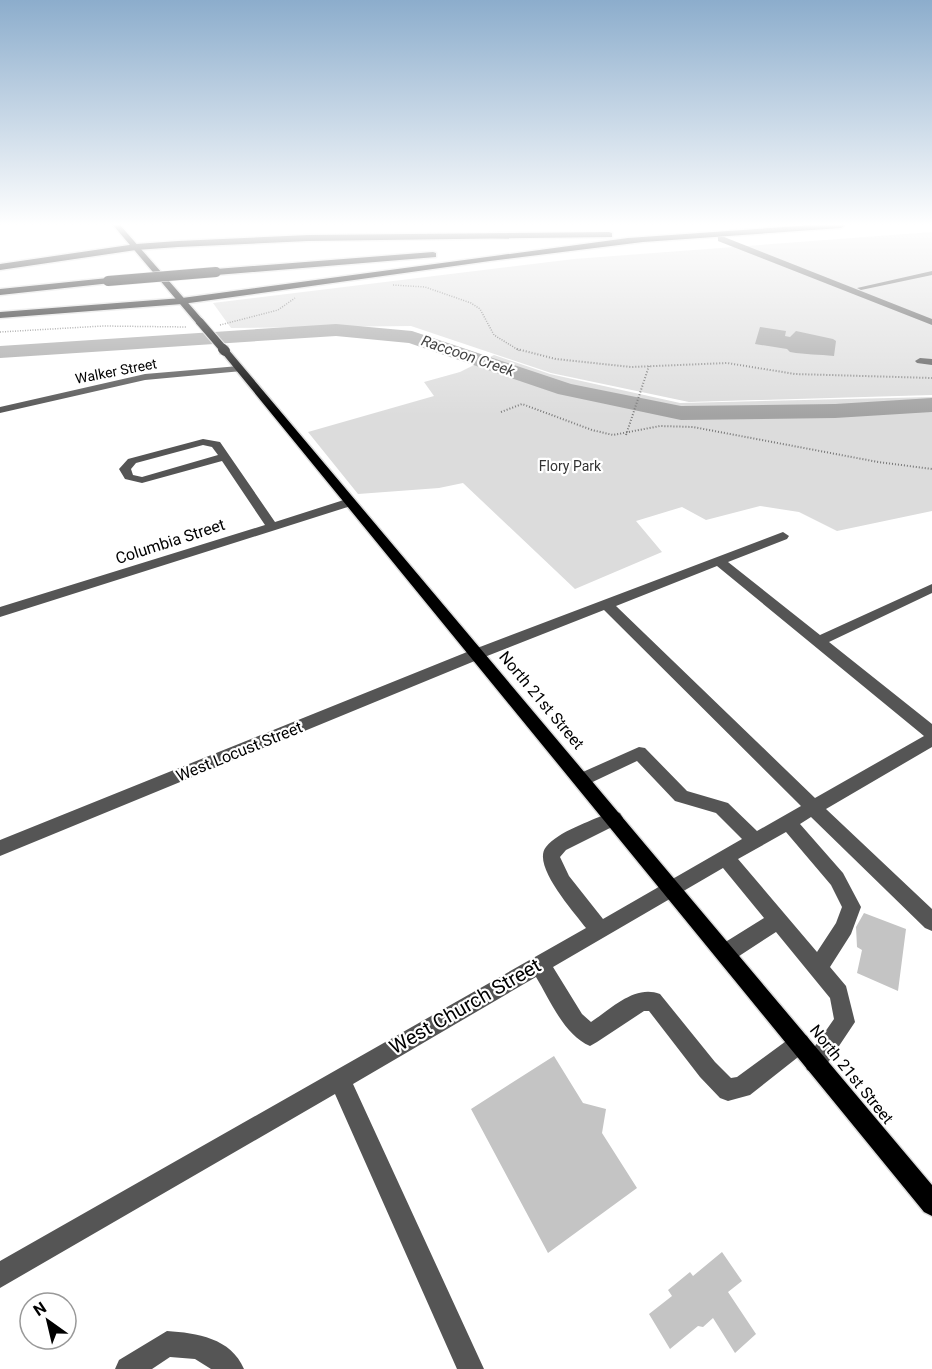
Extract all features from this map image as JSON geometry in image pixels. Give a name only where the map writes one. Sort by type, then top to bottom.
[{"type":"highway","points":[[0,292],[23,289]]},
{"type":"highway","points":[[0,315],[182,301],[269,289]]},
{"type":"main road","name":"North 21st Street","points":[[172,289],[196,324],[225,351],[932,1204]]},
{"type":"street","points":[[848,289],[932,322]]},
{"type":"street","points":[[920,361],[932,362]]},
{"type":"street","name":"Walker Street","points":[[0,410],[145,377],[239,369]]},
{"type":"street","points":[[225,457],[142,480],[129,477],[125,469],[132,461],[203,442],[216,444],[225,457],[271,525]]},
{"type":"street","name":"Columbia Street","points":[[1,608],[350,502]]},
{"type":"street","name":"West Locust Street","points":[[0,848],[477,654],[783,536]]},
{"type":"street","points":[[719,561],[932,733]]},
{"type":"street","points":[[818,642],[932,588]]},
{"type":"street","points":[[606,604],[741,735],[811,808],[932,922]]},
{"type":"street","name":"West Church Street","points":[[0,1275],[671,887],[932,739]]},
{"type":"street","points":[[582,780],[639,753],[681,796],[722,808],[755,840]]},
{"type":"street","points":[[599,929],[550,862],[551,854],[560,845],[614,818]]},
{"type":"street","points":[[787,821],[837,879],[852,907],[844,928],[818,968]]},
{"type":"street","points":[[725,857],[839,993],[845,1022],[815,1062]]},
{"type":"street","points":[[726,953],[777,920]]},
{"type":"street","points":[[539,964],[575,1021],[590,1035],[641,1001],[653,1001],[667,1014],[715,1080],[728,1090],[742,1087],[800,1043]]},
{"type":"street","points":[[339,1079],[471,1369]]},
{"type":"street","points":[[128,1369],[167,1344],[199,1346],[229,1365],[231,1369]]},
{"type":"path","points":[[433,289],[471,303],[480,309],[494,335],[504,343],[523,352],[567,360],[631,366],[716,363],[795,374],[932,378]]},
{"type":"path","points":[[211,326],[278,310],[299,296]]},
{"type":"path","points":[[0,332],[196,324]]},
{"type":"path","points":[[626,435],[626,429],[649,366]]},
{"type":"path","points":[[501,412],[522,404],[599,432],[626,435],[652,427],[674,426],[717,430],[871,461],[932,469]]},
{"type":"green space","points":[[329,289],[932,289],[932,395],[689,402],[551,373],[411,326],[231,328],[213,303]]},
{"type":"green space","name":"Flory Park","points":[[494,355],[550,374],[680,403],[932,397],[932,511],[837,531],[799,512],[760,506],[706,520],[682,507],[636,521],[662,552],[575,589],[463,483],[439,488],[358,494],[308,432],[434,396],[424,382],[460,372]]},
{"type":"shaded area","points":[[760,327],[786,331],[785,336],[790,337],[796,331],[833,339],[836,341],[834,356],[796,353],[787,349],[755,344]]},
{"type":"building","points":[[864,913],[906,929],[898,991],[857,973],[862,950],[857,947],[856,927]]},
{"type":"building","points":[[554,1056],[583,1103],[606,1109],[602,1133],[637,1188],[548,1253],[471,1109]]},
{"type":"building","points":[[722,1252],[742,1281],[728,1292],[756,1334],[735,1353],[713,1318],[703,1327],[698,1326],[670,1349],[649,1314],[672,1296],[668,1290],[690,1272],[693,1276]]},
{"type":"waterway","name":"Raccoon Creek","points":[[0,352],[336,330],[412,337],[566,389],[681,413],[835,411],[932,405]]}]
